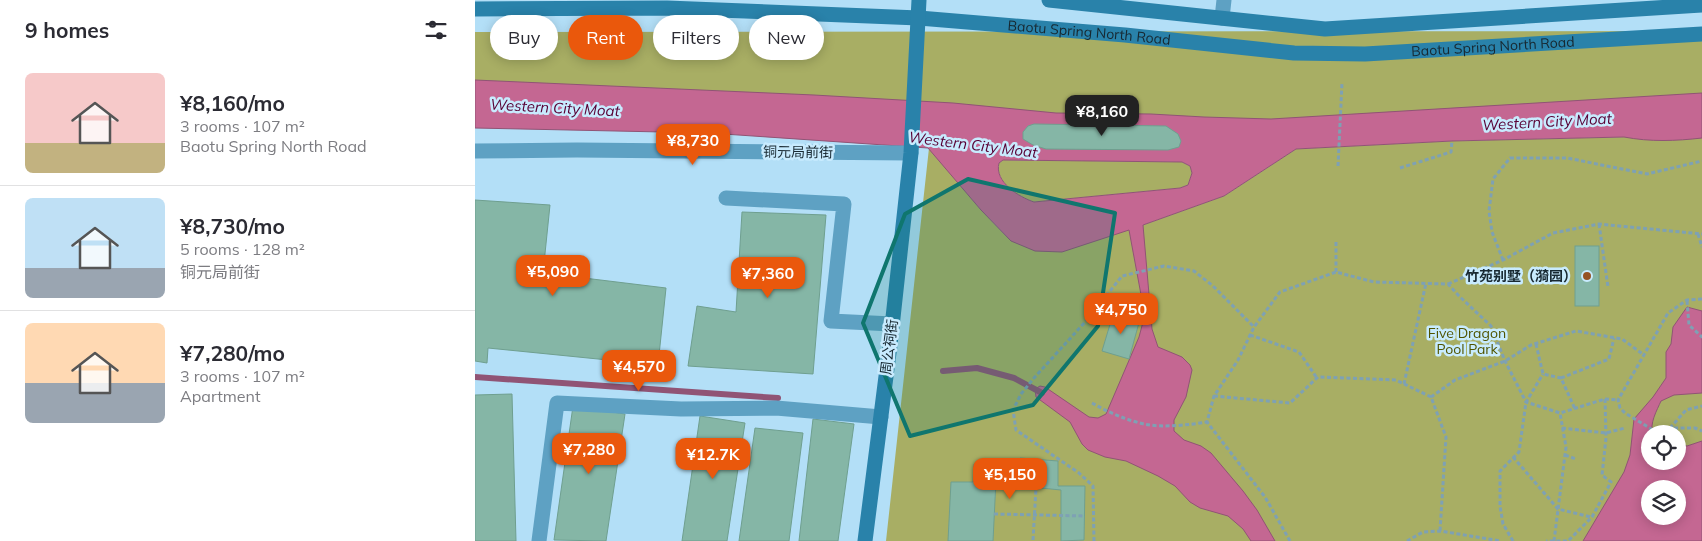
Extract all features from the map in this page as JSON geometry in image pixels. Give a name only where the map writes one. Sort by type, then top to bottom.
[{"type":"main road","name":"周公祠街","points":[[865,541],[911,153],[919,0]]},
{"type":"main road","name":"Baotu Spring North Road","points":[[1049,0],[1325,29],[1702,5]]},
{"type":"main road","name":"Baotu Spring North Road","points":[[475,9],[667,8],[919,18],[1125,35],[1294,53],[1365,54],[1702,34]]},
{"type":"street","points":[[1222,18],[1224,0]]},
{"type":"street","name":"铜元局前街","points":[[475,151],[587,150],[911,153]]},
{"type":"street","points":[[726,198],[844,204],[831,322],[892,324]]},
{"type":"street","points":[[539,541],[557,403],[681,409],[776,408],[881,417]]},
{"type":"path","points":[[1338,166],[1342,83]]},
{"type":"path","points":[[1400,168],[1451,152],[1452,141]]},
{"type":"path","points":[[1503,260],[1492,232],[1489,211],[1493,179],[1509,158],[1567,158],[1647,174],[1702,160]]},
{"type":"path","points":[[1599,224],[1608,287]]},
{"type":"path","points":[[1207,422],[1214,396],[1238,360],[1254,327],[1280,292],[1336,272],[1374,282],[1448,284],[1503,260],[1553,233],[1599,224],[1700,234],[1702,246]]},
{"type":"path","points":[[1336,242],[1336,272]]},
{"type":"path","points":[[1095,541],[1093,486],[1079,473],[1016,430],[1013,410],[1021,394],[1086,321],[1122,276],[1164,266],[1194,271],[1213,286],[1254,327]]},
{"type":"path","points":[[1404,384],[1426,283]]},
{"type":"path","points":[[1448,284],[1491,326],[1505,361],[1526,402],[1560,413],[1605,399],[1618,400]]},
{"type":"path","points":[[1618,400],[1668,313],[1687,300],[1702,299]]},
{"type":"path","points":[[1687,300],[1689,325],[1702,339]]},
{"type":"path","points":[[1431,397],[1455,380],[1505,361],[1536,344],[1576,331],[1622,339],[1644,355]]},
{"type":"path","points":[[1250,335],[1299,352],[1317,378]]},
{"type":"path","points":[[1543,374],[1561,378],[1609,359],[1614,338]]},
{"type":"path","points":[[1513,541],[1503,524],[1500,506],[1500,471],[1519,452],[1526,402],[1543,374],[1536,344]]},
{"type":"path","points":[[1214,396],[1290,403],[1319,377],[1396,380],[1431,397],[1446,437],[1440,531]]},
{"type":"path","points":[[1561,378],[1575,409]]},
{"type":"path","points":[[1546,541],[1568,541],[1592,517],[1611,482],[1602,475],[1606,433],[1605,399]]},
{"type":"path","points":[[1618,400],[1621,408],[1631,418],[1644,425]]},
{"type":"path","points":[[1092,403],[1104,410],[1145,424],[1179,425],[1207,422]]},
{"type":"path","points":[[1673,425],[1686,410],[1702,406]]},
{"type":"path","points":[[1554,540],[1566,447],[1560,413]]},
{"type":"path","points":[[1207,422],[1265,497],[1290,541]]},
{"type":"path","points":[[1562,428],[1606,433],[1625,428]]},
{"type":"path","points":[[1686,428],[1695,428],[1702,432]]},
{"type":"path","points":[[1565,454],[1576,459]]},
{"type":"path","points":[[1513,457],[1558,510],[1592,517]]},
{"type":"path","points":[[1033,540],[1036,488]]},
{"type":"path","points":[[994,514],[1085,516]]},
{"type":"path","points":[[1407,541],[1423,532],[1440,531],[1501,541]]},
{"type":"highlighted area","points":[[968,179],[1115,213],[1098,326],[1033,405],[910,436],[863,323],[905,214]]},
{"type":"green space","name":"Five Dragon Pool Park","points":[[1702,31],[1702,116],[1452,141],[1624,137],[1702,130],[1702,541],[886,541],[929,148],[981,210],[1011,241],[1129,230],[1224,196],[1296,149],[1451,141],[475,124],[475,32],[490,32],[490,60],[558,60],[558,32],[568,32],[568,60],[643,60],[643,32],[653,32],[653,60],[739,60],[739,32],[749,32],[749,60],[824,60],[824,32]]},
{"type":"green space","points":[[1003,160],[1182,162],[1190,166],[1192,173],[1188,185],[1180,188],[1034,202],[1009,188],[1004,182],[998,170],[999,163]]},
{"type":"water","name":"Western City Moat","points":[[475,80],[814,95],[953,103],[1056,113],[1151,114],[1271,119],[1702,93],[1702,138],[1643,140],[1624,137],[1452,141],[1296,149],[1224,196],[1143,225],[1152,329],[1158,347],[1182,357],[1192,370],[1186,397],[1174,420],[1174,431],[1184,440],[1201,446],[1211,453],[1257,510],[1275,541],[1251,541],[1243,529],[1228,516],[1200,508],[1190,502],[1175,486],[1158,476],[1126,461],[1105,457],[1088,450],[1082,444],[1070,422],[1036,397],[1035,389],[1040,386],[1045,387],[1089,417],[1098,418],[1106,414],[1139,337],[1143,322],[1142,300],[1129,230],[1062,252],[1035,251],[1011,241],[981,210],[928,148],[709,133],[475,128]],"holes":[[[1003,160],[1182,162],[1190,166],[1192,173],[1188,185],[1180,188],[1034,202],[1009,188],[998,170],[999,163]]]},
{"type":"water","points":[[1687,307],[1702,311],[1702,393],[1674,395],[1661,401],[1653,425],[1641,425],[1641,470],[1686,470],[1686,446],[1702,441],[1702,541],[1583,541],[1624,472],[1630,455],[1634,419],[1666,378],[1666,352],[1671,344],[1673,327]]},
{"type":"building","points":[[1034,124],[1166,126],[1178,134],[1181,141],[1179,147],[1168,150],[1046,149],[1033,145],[1023,139],[1023,132],[1028,126]]},
{"type":"building","points":[[475,200],[550,205],[543,273],[666,288],[658,365],[488,348],[487,363],[475,361]]},
{"type":"building","points":[[742,212],[826,215],[813,374],[688,366],[697,306],[736,312]]},
{"type":"building","name":"竹苑别墅（漪园）","points":[[1575,246],[1599,246],[1599,306],[1575,306]]},
{"type":"building","points":[[1114,311],[1140,319],[1129,359],[1102,351]]},
{"type":"building","points":[[512,394],[516,541],[475,541],[475,395]]},
{"type":"building","points":[[573,406],[625,414],[606,541],[554,540]]},
{"type":"building","points":[[700,416],[745,423],[727,541],[682,541]]},
{"type":"building","points":[[813,419],[854,424],[838,541],[799,541]]},
{"type":"building","points":[[755,428],[803,433],[789,541],[739,541]]},
{"type":"building","points":[[1020,458],[1058,461],[1058,486],[1085,486],[1084,540],[1061,541],[1061,490],[1010,485],[1011,476],[987,474],[987,479],[996,480],[993,541],[948,541],[951,482],[973,482],[974,464],[1019,467]]},
{"type":"waterway","points":[[943,371],[977,368],[1014,378],[1042,393]]},
{"type":"waterway","points":[[475,377],[778,398]]},
{"type":"place","name":"竹苑别墅（漪园）","points":[[1587,276]]}]
